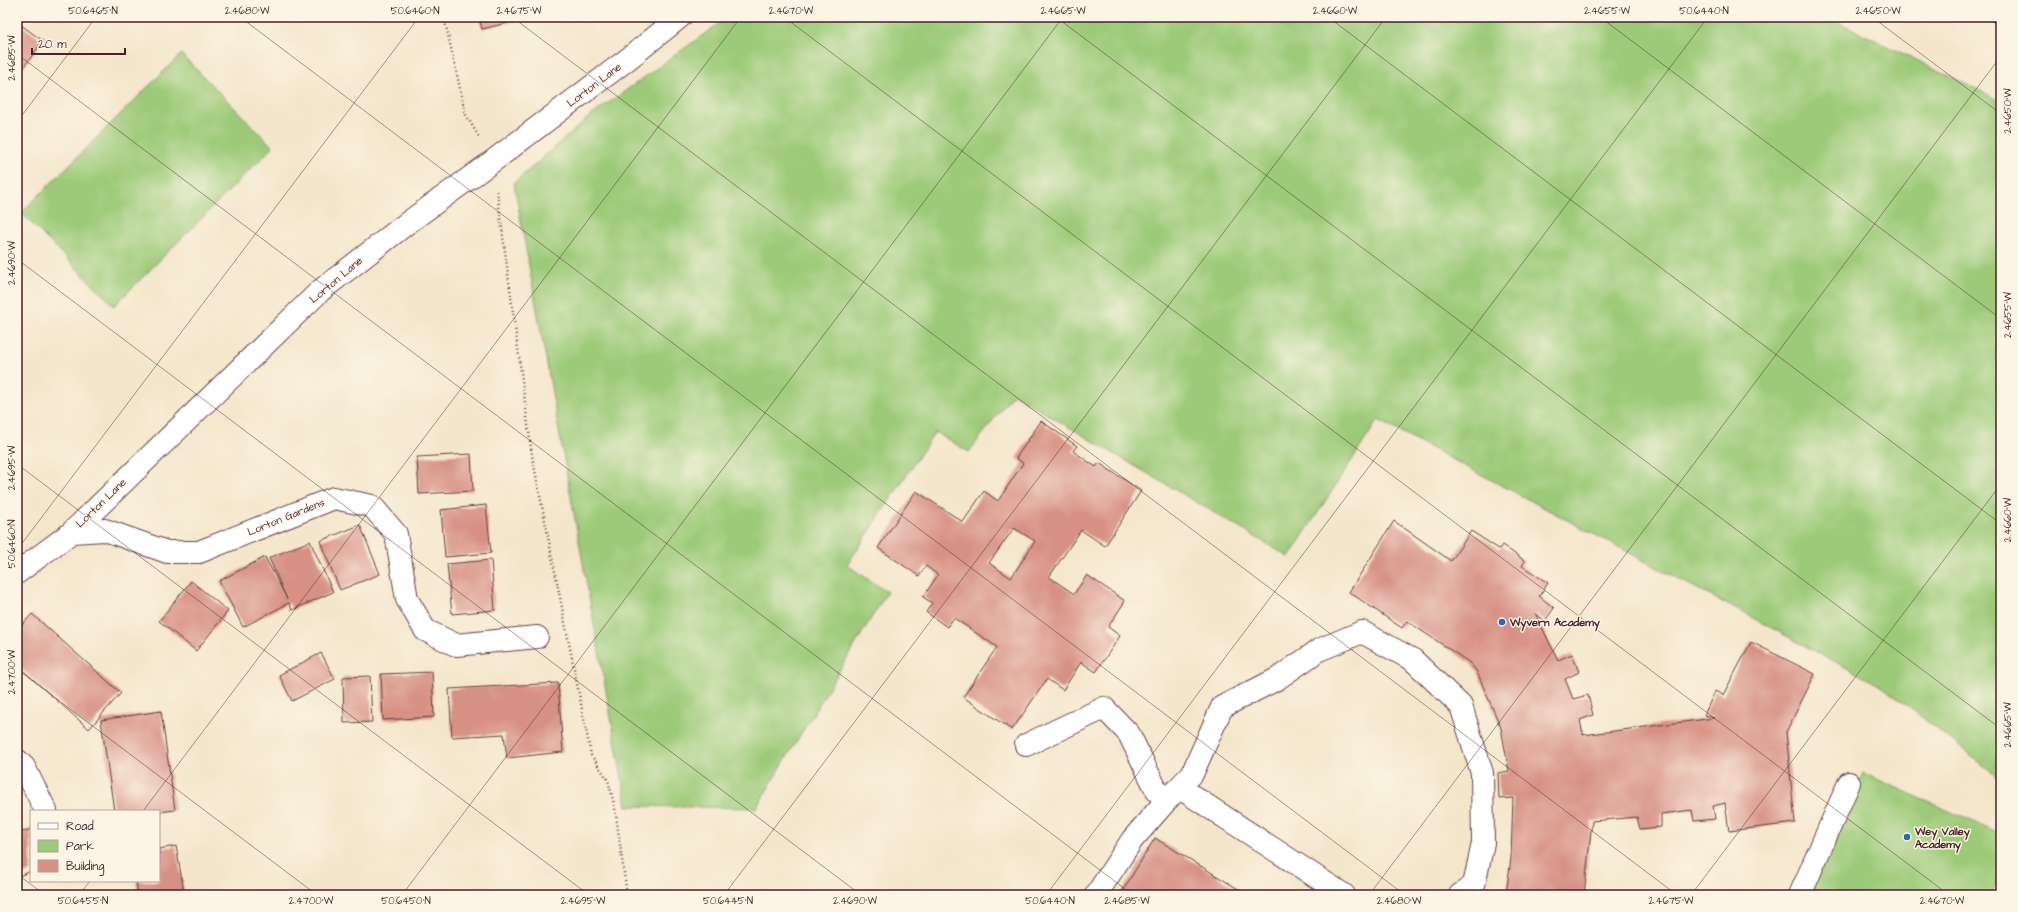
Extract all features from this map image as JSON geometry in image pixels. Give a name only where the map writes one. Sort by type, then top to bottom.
[{"type":"street","name":"Lorton Lane","points":[[17,573],[72,532],[320,291],[406,224],[494,161],[628,59],[680,17]]},
{"type":"street","name":"Lorton Gardens","points":[[72,532],[105,530],[167,552],[199,552],[334,498],[372,506],[396,534],[407,599],[425,630],[456,645],[537,637]]},
{"type":"street","points":[[1096,895],[1132,840],[1179,788],[1222,706],[1277,679],[1319,650],[1362,632],[1414,660],[1461,706],[1482,773],[1483,843],[1474,885],[1460,895]]},
{"type":"street","points":[[1026,745],[1104,708],[1129,734],[1157,791],[1179,788],[1344,895]]},
{"type":"street","points":[[17,760],[24,768],[45,810]]},
{"type":"street","points":[[1800,895],[1849,783]]},
{"type":"path","points":[[444,17],[466,115],[494,161],[532,455],[591,756],[608,780],[615,808],[627,895]]},
{"type":"green space","points":[[728,17],[1828,17],[2001,101],[2001,779],[1883,687],[1378,420],[1289,557],[1013,394],[969,452],[935,432],[847,565],[887,592],[756,808],[627,806],[514,183],[589,117]]},
{"type":"green space","points":[[181,54],[273,147],[114,306],[21,213]]},
{"type":"green space","points":[[1863,773],[2001,834],[2001,874],[1992,895],[1809,895]]},
{"type":"building","points":[[479,17],[518,17],[519,20],[482,29]]},
{"type":"building","points":[[17,22],[43,41],[17,76]]},
{"type":"building","points":[[1041,421],[1077,446],[1073,451],[1096,467],[1099,463],[1141,491],[1105,546],[1081,530],[1049,577],[1074,594],[1087,575],[1125,601],[1108,627],[1120,636],[1096,672],[1081,662],[1063,690],[1047,679],[1012,730],[963,697],[997,647],[954,618],[947,627],[926,612],[932,603],[923,597],[938,575],[926,566],[919,576],[878,548],[916,491],[963,522],[984,491],[998,501],[1023,463],[1016,458]],"holes":[[[1014,528],[1035,541],[1011,578],[989,563]]]},
{"type":"building","points":[[471,454],[473,491],[419,494],[417,457]]},
{"type":"building","points":[[486,505],[491,553],[445,557],[441,510]]},
{"type":"building","points":[[1394,521],[1451,561],[1471,531],[1499,549],[1502,545],[1525,561],[1522,566],[1548,583],[1539,596],[1554,608],[1545,621],[1535,613],[1558,660],[1572,654],[1579,672],[1565,679],[1573,699],[1588,695],[1593,715],[1580,720],[1583,735],[1714,718],[1704,715],[1715,691],[1723,695],[1751,642],[1815,674],[1786,732],[1795,823],[1729,831],[1725,803],[1713,806],[1715,819],[1694,821],[1692,810],[1661,814],[1661,827],[1640,829],[1637,817],[1592,821],[1584,895],[1506,895],[1511,858],[1513,798],[1499,799],[1498,773],[1509,771],[1501,728],[1477,672],[1470,663],[1407,621],[1402,628],[1349,592]]},
{"type":"building","points":[[360,525],[380,574],[340,590],[320,541]]},
{"type":"building","points":[[310,541],[333,592],[292,610],[289,603],[243,627],[219,581],[265,557],[287,599],[269,558]]},
{"type":"building","points":[[491,560],[495,610],[452,614],[447,564]]},
{"type":"building","points":[[191,581],[228,611],[196,651],[159,621]]},
{"type":"building","points":[[32,614],[121,693],[89,729],[17,665],[17,631]]},
{"type":"building","points":[[321,653],[335,679],[292,701],[279,675]]},
{"type":"building","points":[[432,672],[434,717],[383,720],[381,674]]},
{"type":"building","points":[[370,676],[372,722],[344,723],[343,677]]},
{"type":"building","points":[[558,683],[563,752],[507,758],[504,734],[452,737],[449,689]]},
{"type":"building","points":[[161,711],[175,810],[160,812],[160,810],[114,810],[101,720]]},
{"type":"building","points":[[30,829],[30,871],[17,877],[17,834]]},
{"type":"building","points":[[1155,838],[1248,895],[1120,895]]},
{"type":"building","points":[[176,846],[184,892],[165,895],[138,895],[136,882],[160,882],[160,849]]},
{"type":"railway","points":[[1986,17],[2001,24]]},
{"type":"place","name":"Wyvern Academy","points":[[1502,622]]},
{"type":"place","name":"Wey Valley Academy","points":[[1907,837]]}]
